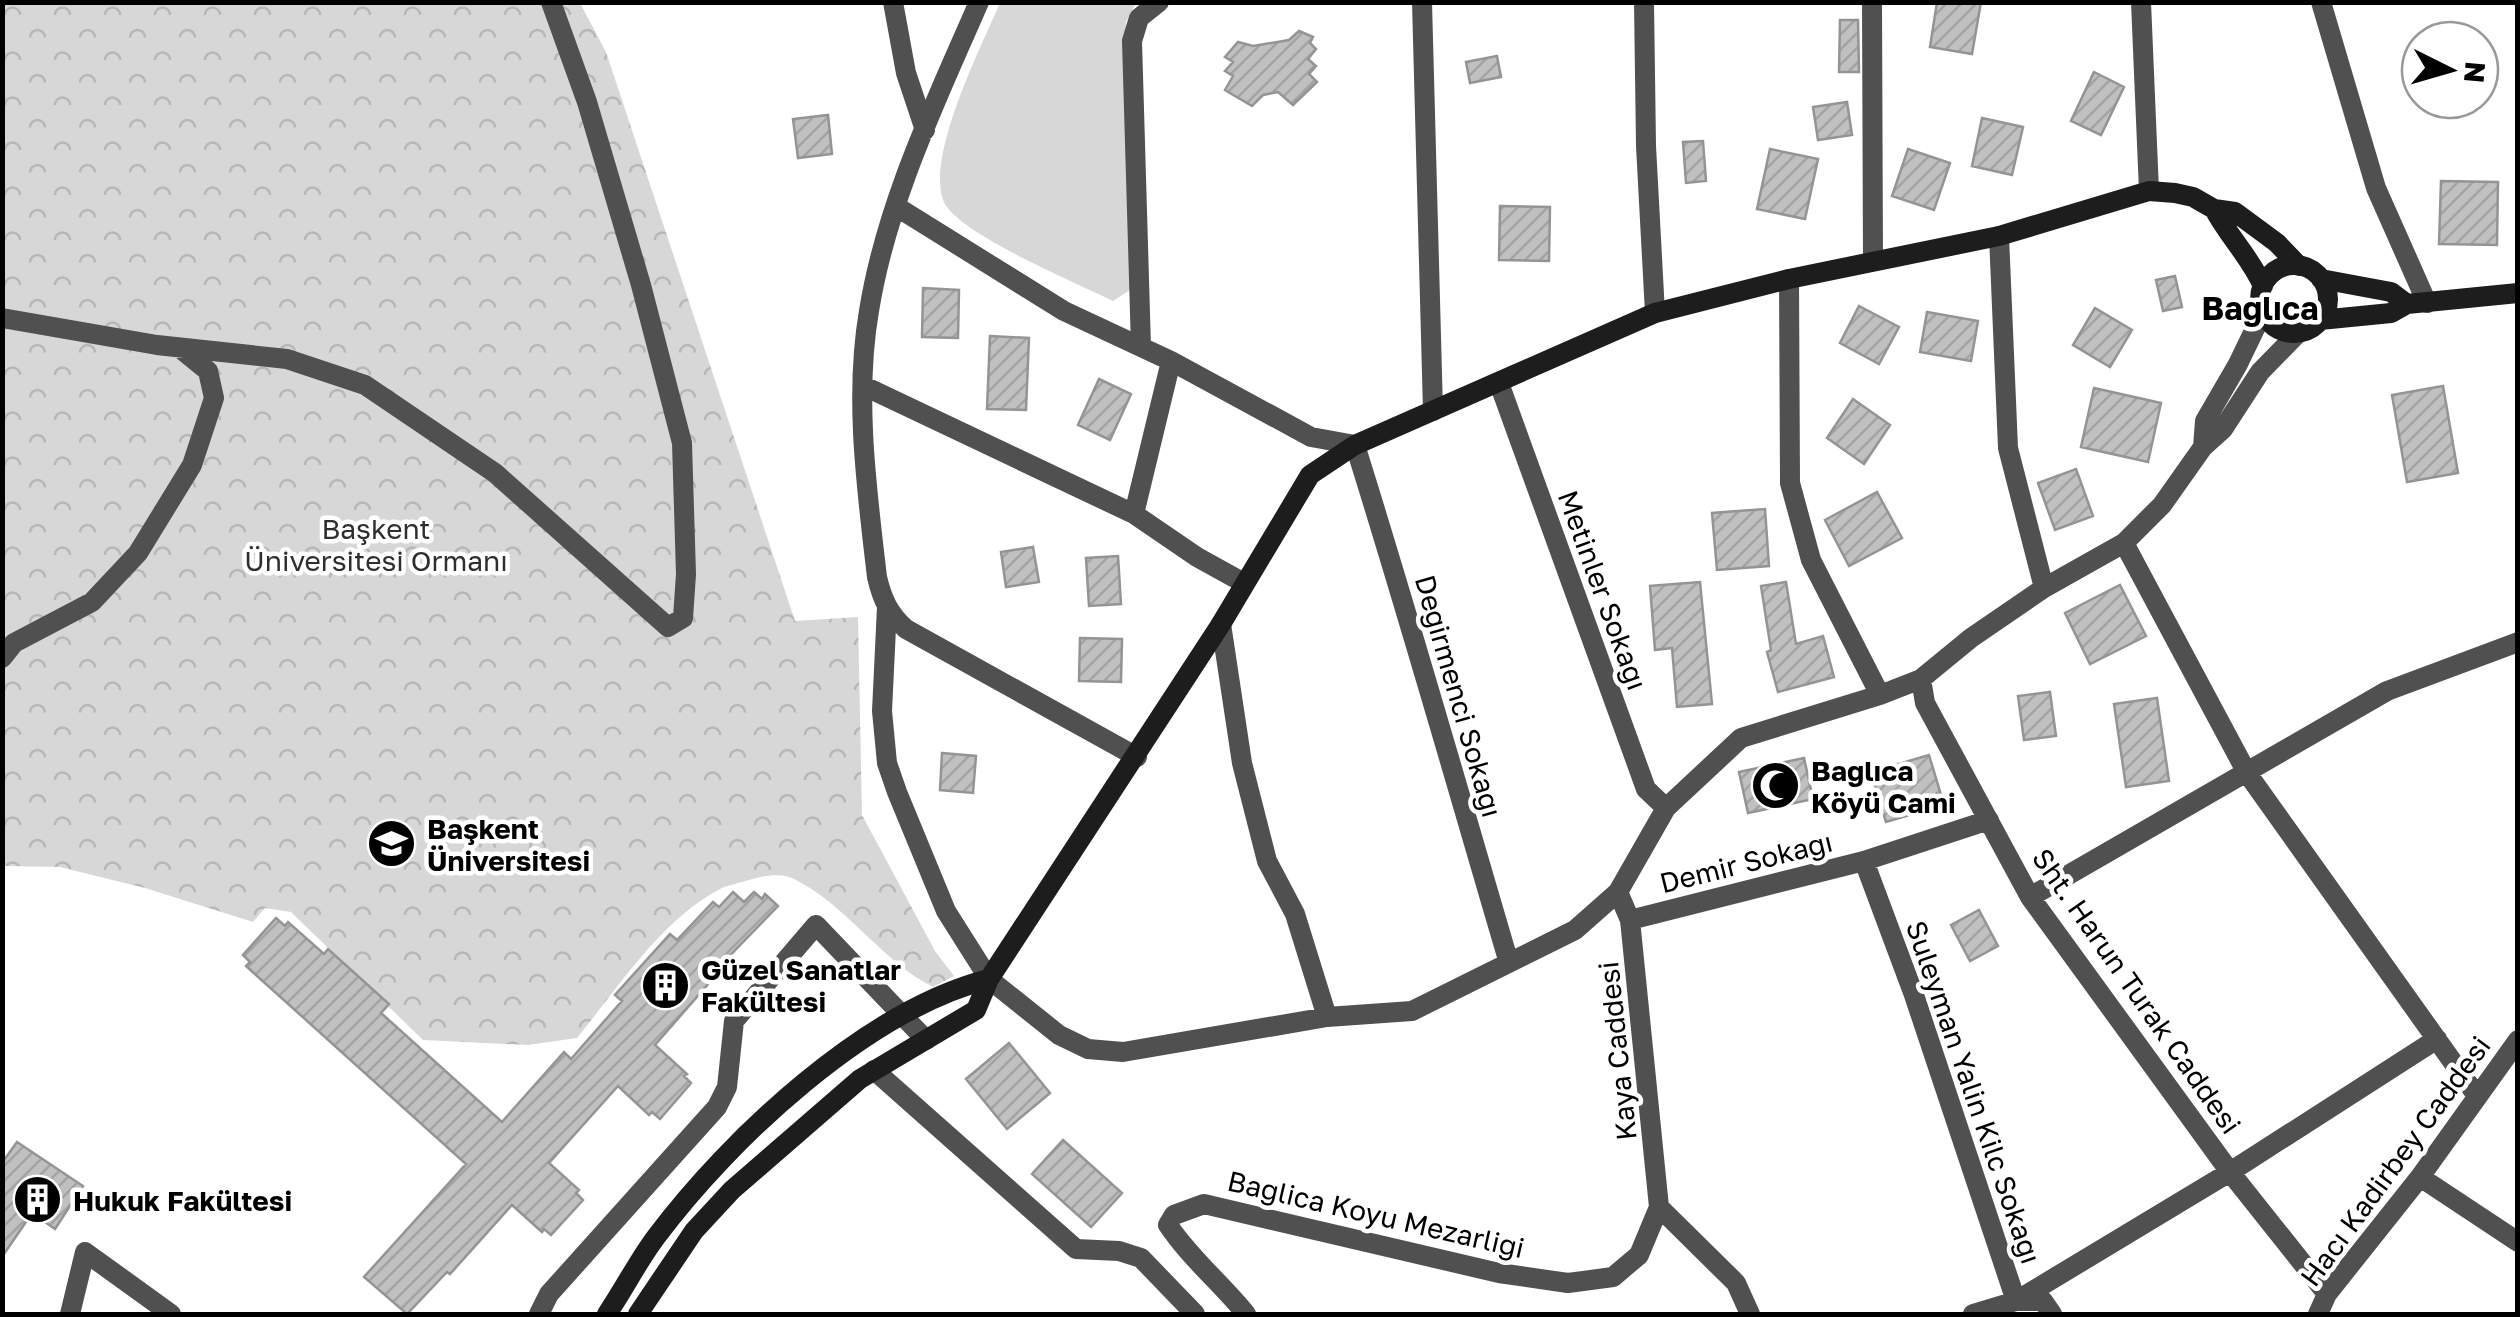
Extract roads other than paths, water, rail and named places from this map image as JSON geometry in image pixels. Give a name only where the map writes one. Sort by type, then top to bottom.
[{"type":"street","points":[[2,318],[179,348],[287,359],[365,385],[496,473],[668,627],[682,618],[686,574],[682,442],[641,284],[587,102],[551,2]]},
{"type":"street","points":[[893,2],[906,73],[925,130]]},
{"type":"street","points":[[979,2],[897,207],[868,314],[864,386],[876,577],[887,607],[906,630],[1137,757]]},
{"type":"street","points":[[1141,347],[1132,41],[1139,18],[1159,2]]},
{"type":"street","points":[[1422,2],[1433,411]]},
{"type":"street","points":[[1644,2],[1646,146],[1655,313]]},
{"type":"street","points":[[1872,2],[1874,261]]},
{"type":"street","points":[[2141,2],[2149,191]]},
{"type":"street","points":[[2321,2],[2376,188],[2417,304]]},
{"type":"street","points":[[638,1314],[676,1256],[728,1194],[774,1151],[874,1070],[976,1010],[989,979],[1222,624],[1310,475],[1355,445],[1655,313],[1789,279],[1999,236],[2149,191],[2193,197],[2214,209],[2235,212],[2299,266],[2321,279],[2392,292],[2417,304]]},
{"type":"street","points":[[897,207],[1064,311],[1172,361],[1312,437],[1355,445]]},
{"type":"street","points":[[2202,447],[2205,420],[2238,364],[2262,312],[2263,286],[2252,260],[2225,230],[2214,209]]},
{"type":"street","points":[[1999,236],[2008,448],[2044,588]]},
{"type":"street","points":[[2263,286],[2282,268],[2299,266]]},
{"type":"street","points":[[1789,279],[1790,482],[1810,560],[1880,695]]},
{"type":"street","points":[[2320,320],[2328,295],[2321,279]]},
{"type":"street","points":[[887,607],[882,711],[887,762],[946,911],[989,979],[1059,1034],[1088,1049],[1123,1052],[1327,1017],[1412,1010],[1574,930],[1618,892],[1666,808],[1741,738],[1921,680],[1971,638],[2044,588],[2124,543],[2176,487],[2202,447],[2223,429],[2260,372],[2298,333],[2320,320],[2518,293]]},
{"type":"street","points":[[2262,312],[2273,326],[2298,333]]},
{"type":"street","points":[[2,658],[14,643],[92,602],[138,553],[192,465],[214,398],[208,371],[179,348]]},
{"type":"street","points":[[1134,514],[1172,361]]},
{"type":"street","name":"Metinler Sokağı","points":[[1499,382],[1646,789],[1666,808]]},
{"type":"street","points":[[864,386],[1134,514],[1197,557],[1244,582]]},
{"type":"street","name":"Degirmenci Sokağı","points":[[1355,445],[1425,667],[1436,717],[1509,963]]},
{"type":"street","points":[[2124,543],[2247,773],[2478,1096]]},
{"type":"street","points":[[1222,624],[1242,763],[1267,861],[1295,914],[1327,1017]]},
{"type":"street","points":[[2030,898],[2388,691],[2518,642]]},
{"type":"street","name":"Sht. Harun Turak Caddesi","points":[[1921,680],[1925,703],[2030,898],[2230,1172],[2327,1294]]},
{"type":"street","name":"Demir Sokağı","points":[[1630,920],[1864,861],[1989,820]]},
{"type":"street","name":"Suleyman Yalin Kilc Sokağı","points":[[1864,861],[1914,995],[2016,1302],[2042,1301],[2052,1314]]},
{"type":"street","name":"Kaya Caddesi","points":[[1618,892],[1630,920],[1660,1208]]},
{"type":"street","points":[[539,1314],[549,1294],[718,1107],[727,1087],[734,1021],[816,925],[926,1040]]},
{"type":"street","points":[[608,1314],[652,1242],[677,1210],[773,1108],[812,1076],[903,1016],[959,987],[989,979]]},
{"type":"street","points":[[1973,1314],[2016,1302],[2438,1039]]},
{"type":"street","name":"Hacı Kadirbey Caddesi","points":[[2318,1314],[2327,1294],[2420,1177],[2518,1040]]},
{"type":"street","points":[[874,1070],[1076,1248],[1119,1251],[1141,1258],[1195,1314]]},
{"type":"street","points":[[2420,1177],[2518,1242]]},
{"type":"street","name":"Baglica Koyu Mezarligi","points":[[1246,1314],[1188,1255],[1168,1225],[1174,1215],[1204,1204],[1226,1207],[1389,1248],[1568,1283],[1613,1277],[1640,1255],[1660,1208]]},
{"type":"street","points":[[1660,1208],[1736,1283],[1750,1314]]},
{"type":"street","points":[[70,1314],[85,1252],[171,1314]]},
{"type":"place","name":"Bağlıca Köyü Cami","points":[[1776,786]]},
{"type":"place","name":"Başkent Üniversitesi","points":[[392,844]]},
{"type":"place","name":"Güzel Sanatlar Fakültesi","points":[[666,985]]},
{"type":"place","name":"Hukuk Fakültesi","points":[[38,1200]]},
{"type":"district","name":"Bağlıca","points":[[2260,308]]},
{"type":"park label","name":"Başkent Üniversitesi Ormanı","points":[[376,544]]}]
